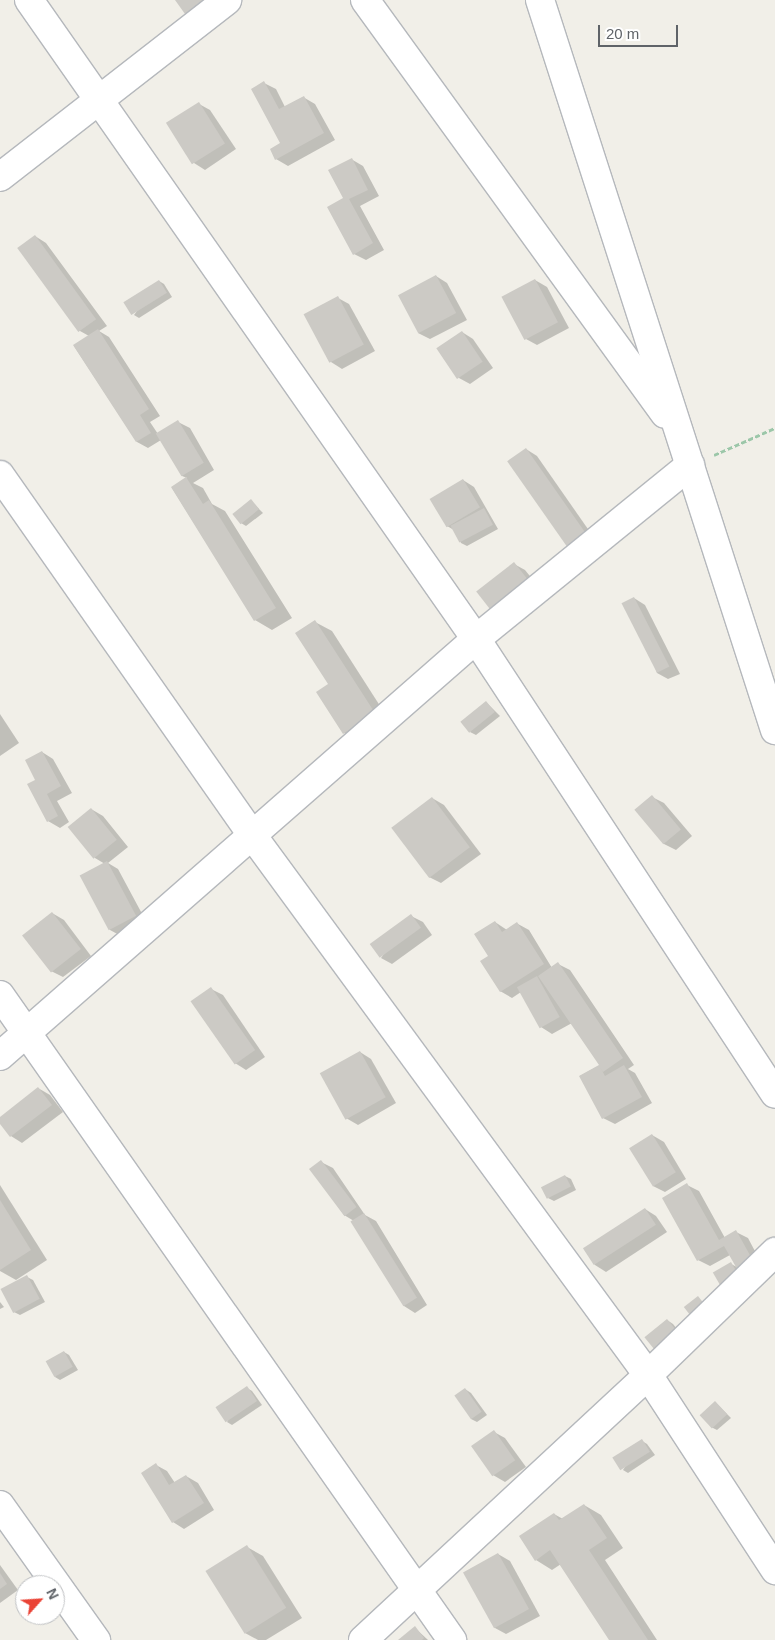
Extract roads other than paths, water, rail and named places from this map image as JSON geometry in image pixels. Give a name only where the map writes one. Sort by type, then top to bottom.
[{"type":"street","points":[[28,0],[476,639],[775,1094]]},
{"type":"street","points":[[0,177],[226,0]]},
{"type":"street","points":[[365,0],[680,434]]},
{"type":"street","points":[[540,0],[775,730]]},
{"type":"street","points":[[0,1056],[476,639],[690,465]]},
{"type":"street","points":[[0,475],[252,836],[648,1375],[775,1570]]},
{"type":"street","points":[[0,995],[452,1640]]},
{"type":"street","points":[[364,1640],[648,1375],[775,1252]]},
{"type":"street","points":[[0,1506],[96,1640]]}]
